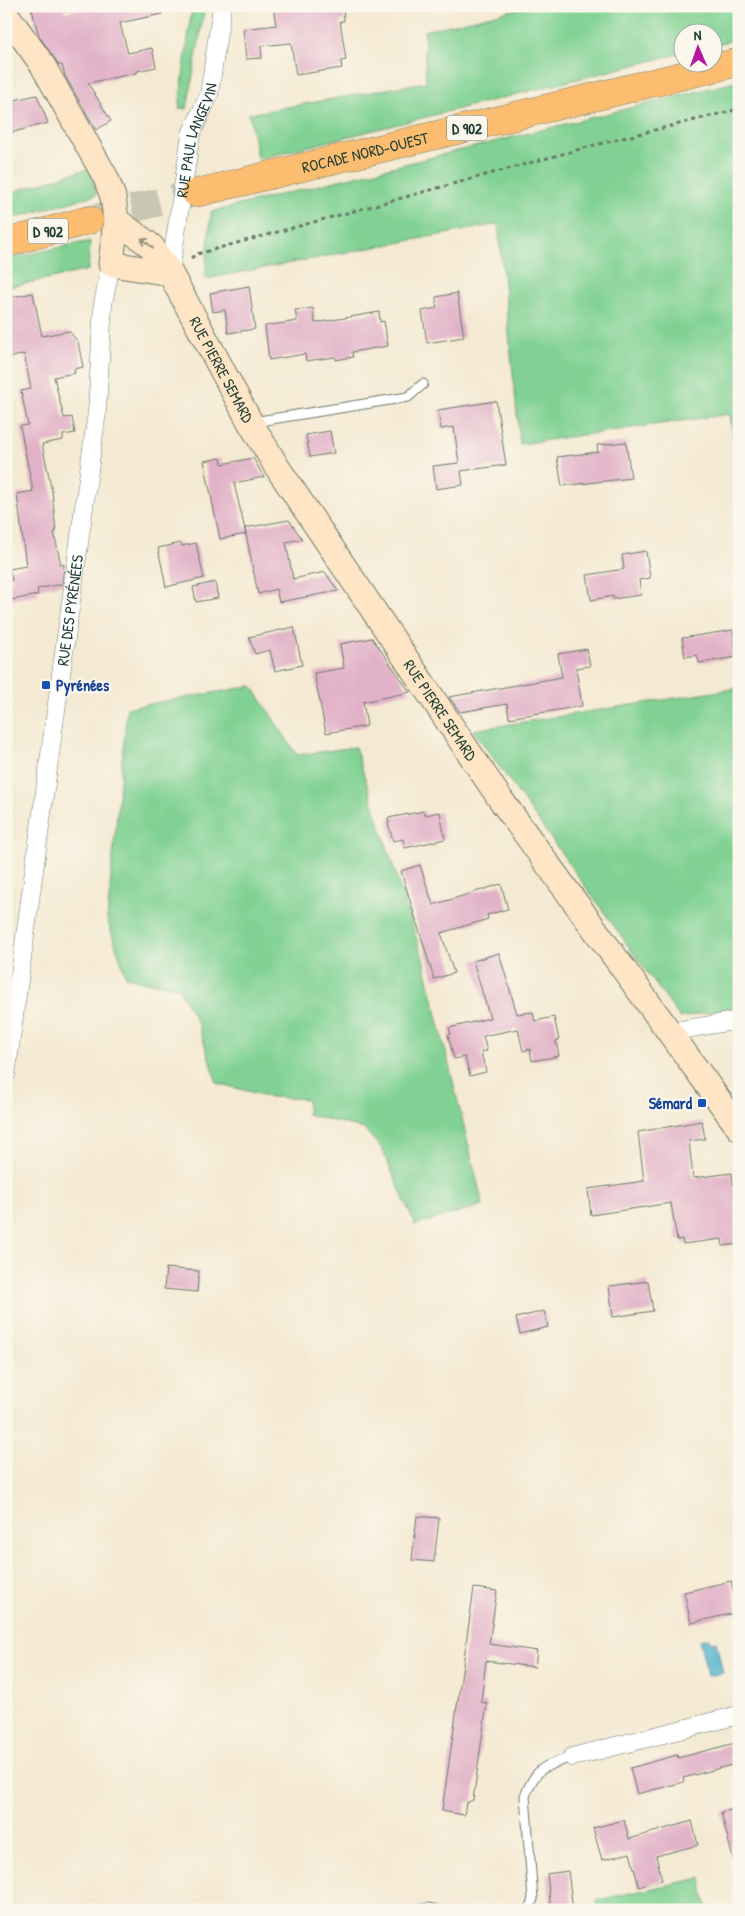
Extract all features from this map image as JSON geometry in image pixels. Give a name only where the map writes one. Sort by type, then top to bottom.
[{"type":"main road","points":[[6,14],[42,64],[106,178],[113,197],[116,220],[111,264],[170,273]]},
{"type":"main road","name":"ROCADE NORD-OUEST","points":[[196,193],[739,62]]},
{"type":"main road","name":"D 902","points":[[6,243],[89,220]]},
{"type":"main road","name":"RUE PIERRE SEMARD","points":[[116,220],[151,246],[170,273],[250,422],[277,467],[501,800],[739,1128]]},
{"type":"street","name":"RUE PAUL LANGEVIN","points":[[170,273],[191,134],[209,96],[222,6]]},
{"type":"street","name":"RUE DES PYRÉNÉES","points":[[6,1075],[96,412],[103,304],[111,264]]},
{"type":"street","points":[[669,1032],[739,1020]]},
{"type":"street","points":[[572,1757],[739,1715]]},
{"type":"lane","points":[[250,422],[408,397],[422,384]]},
{"type":"lane","points":[[529,1910],[533,1899],[525,1796],[531,1781],[542,1768],[572,1757]]},
{"type":"lane","points":[[416,1910],[429,1908],[436,1910]]},
{"type":"path","points":[[170,273],[197,254],[595,144],[739,109]]},
{"type":"green space","points":[[192,6],[205,6],[187,109],[179,108]]},
{"type":"green space","points":[[530,6],[739,6],[739,39],[722,43],[722,22],[672,22],[672,56],[258,159],[249,114],[426,82],[424,31]]},
{"type":"green space","points":[[739,81],[739,476],[730,414],[520,444],[498,224],[205,279],[211,212]]},
{"type":"green space","points":[[90,168],[96,195],[6,220],[6,194]]},
{"type":"green space","points":[[90,241],[88,270],[6,288],[6,259]]},
{"type":"green space","points":[[252,686],[297,755],[355,747],[424,962],[483,1205],[415,1225],[382,1149],[364,1129],[307,1114],[307,1099],[270,1097],[217,1083],[198,1024],[178,987],[144,982],[126,976],[107,919],[127,708]]},
{"type":"green space","points":[[739,688],[739,1006],[680,1018],[473,730]]},
{"type":"green space","points":[[701,1878],[707,1910],[598,1910],[597,1900]]},
{"type":"water","points":[[709,1638],[710,1642],[716,1641],[723,1673],[708,1676],[699,1640]]},
{"type":"building","points":[[31,6],[64,6],[65,12],[93,6],[161,6],[162,14],[120,23],[128,53],[152,48],[156,67],[88,83],[111,121],[96,130],[65,76],[62,65],[59,65],[39,36]]},
{"type":"building","points":[[273,6],[343,6],[344,21],[340,21],[346,60],[341,61],[342,68],[296,75],[291,43],[261,46],[262,58],[246,59],[243,29],[276,25]]},
{"type":"building","points":[[37,95],[48,123],[6,134],[6,102]]},
{"type":"building","points":[[249,286],[255,329],[228,333],[225,310],[213,312],[210,293]]},
{"type":"building","points":[[33,293],[42,336],[69,331],[78,342],[83,367],[74,369],[75,373],[54,377],[64,418],[72,417],[75,433],[63,435],[63,440],[42,444],[52,491],[56,532],[54,532],[61,565],[64,564],[62,584],[37,589],[38,595],[6,601],[6,581],[12,580],[9,569],[26,566],[17,494],[33,491],[20,426],[28,425],[21,391],[31,389],[24,354],[6,359],[6,298]]},
{"type":"building","points":[[457,293],[464,337],[427,343],[422,311],[437,308],[436,297]]},
{"type":"building","points":[[313,308],[315,323],[379,312],[380,322],[384,321],[388,346],[352,352],[353,357],[336,360],[335,357],[306,361],[305,354],[269,360],[265,326],[297,321],[295,310]]},
{"type":"building","points":[[496,401],[506,465],[461,471],[463,485],[436,489],[433,466],[459,463],[454,427],[441,429],[438,410]]},
{"type":"building","points":[[330,431],[334,453],[310,457],[306,435]]},
{"type":"building","points":[[626,442],[631,478],[562,486],[557,457],[598,452],[597,445]]},
{"type":"building","points":[[221,458],[222,464],[253,458],[264,477],[234,483],[246,534],[220,539],[204,461]]},
{"type":"building","points":[[289,520],[302,539],[286,542],[293,579],[325,572],[338,591],[279,602],[276,589],[258,594],[245,528]]},
{"type":"building","points":[[181,543],[182,546],[196,543],[204,578],[166,587],[158,548]]},
{"type":"building","points":[[646,551],[650,578],[639,580],[641,595],[613,599],[613,596],[591,600],[587,575],[624,569],[622,555]]},
{"type":"building","points":[[215,582],[218,598],[196,602],[193,587]]},
{"type":"building","points":[[294,627],[302,665],[275,671],[270,650],[255,654],[249,637]]},
{"type":"building","points":[[733,630],[737,657],[699,663],[697,655],[685,657],[682,638]]},
{"type":"building","points":[[372,638],[410,692],[363,702],[367,726],[326,733],[314,673],[344,668],[340,644]]},
{"type":"building","points":[[587,649],[590,666],[576,668],[582,706],[509,718],[507,704],[460,712],[449,697],[562,677],[558,654]]},
{"type":"building","points":[[424,811],[425,815],[440,812],[445,839],[405,848],[403,839],[393,841],[388,818]]},
{"type":"building","points":[[420,865],[433,905],[501,884],[508,909],[487,915],[488,919],[441,933],[454,973],[434,979],[401,871]]},
{"type":"building","points":[[499,953],[517,1014],[533,1012],[535,1021],[554,1017],[559,1040],[556,1041],[559,1056],[532,1061],[530,1049],[523,1051],[518,1029],[483,1036],[487,1051],[481,1052],[486,1072],[470,1076],[465,1057],[454,1059],[448,1035],[451,1034],[449,1028],[490,1018],[473,961]]},
{"type":"building","points":[[702,1121],[705,1139],[689,1141],[693,1178],[732,1173],[739,1223],[739,1244],[723,1246],[722,1239],[683,1244],[682,1239],[677,1240],[671,1203],[591,1215],[588,1189],[644,1181],[638,1132]]},
{"type":"building","points":[[166,1268],[199,1271],[197,1292],[164,1289]]},
{"type":"building","points":[[648,1281],[653,1311],[613,1317],[609,1286]]},
{"type":"building","points":[[544,1311],[548,1327],[520,1334],[516,1318]]},
{"type":"building","points":[[417,1516],[439,1518],[434,1562],[412,1560]]},
{"type":"building","points":[[731,1581],[738,1612],[691,1623],[684,1592]]},
{"type":"building","points":[[474,1588],[497,1591],[489,1644],[537,1651],[535,1667],[486,1661],[481,1702],[487,1703],[473,1800],[466,1803],[464,1815],[442,1811]]},
{"type":"building","points":[[739,1742],[739,1763],[683,1778],[684,1782],[637,1794],[630,1768],[677,1755],[678,1758]]},
{"type":"building","points":[[739,1808],[739,1858],[733,1859],[721,1812]]},
{"type":"building","points":[[624,1820],[629,1839],[692,1821],[698,1845],[656,1856],[662,1880],[639,1887],[630,1853],[602,1860],[593,1828]]},
{"type":"building","points":[[568,1871],[573,1910],[551,1910],[547,1874]]},
{"type":"tunnel","points":[[91,219],[196,193]]},
{"type":"place","name":"Pyrénées","points":[[46,685]]},
{"type":"place","name":"Sémard","points":[[702,1103]]}]
